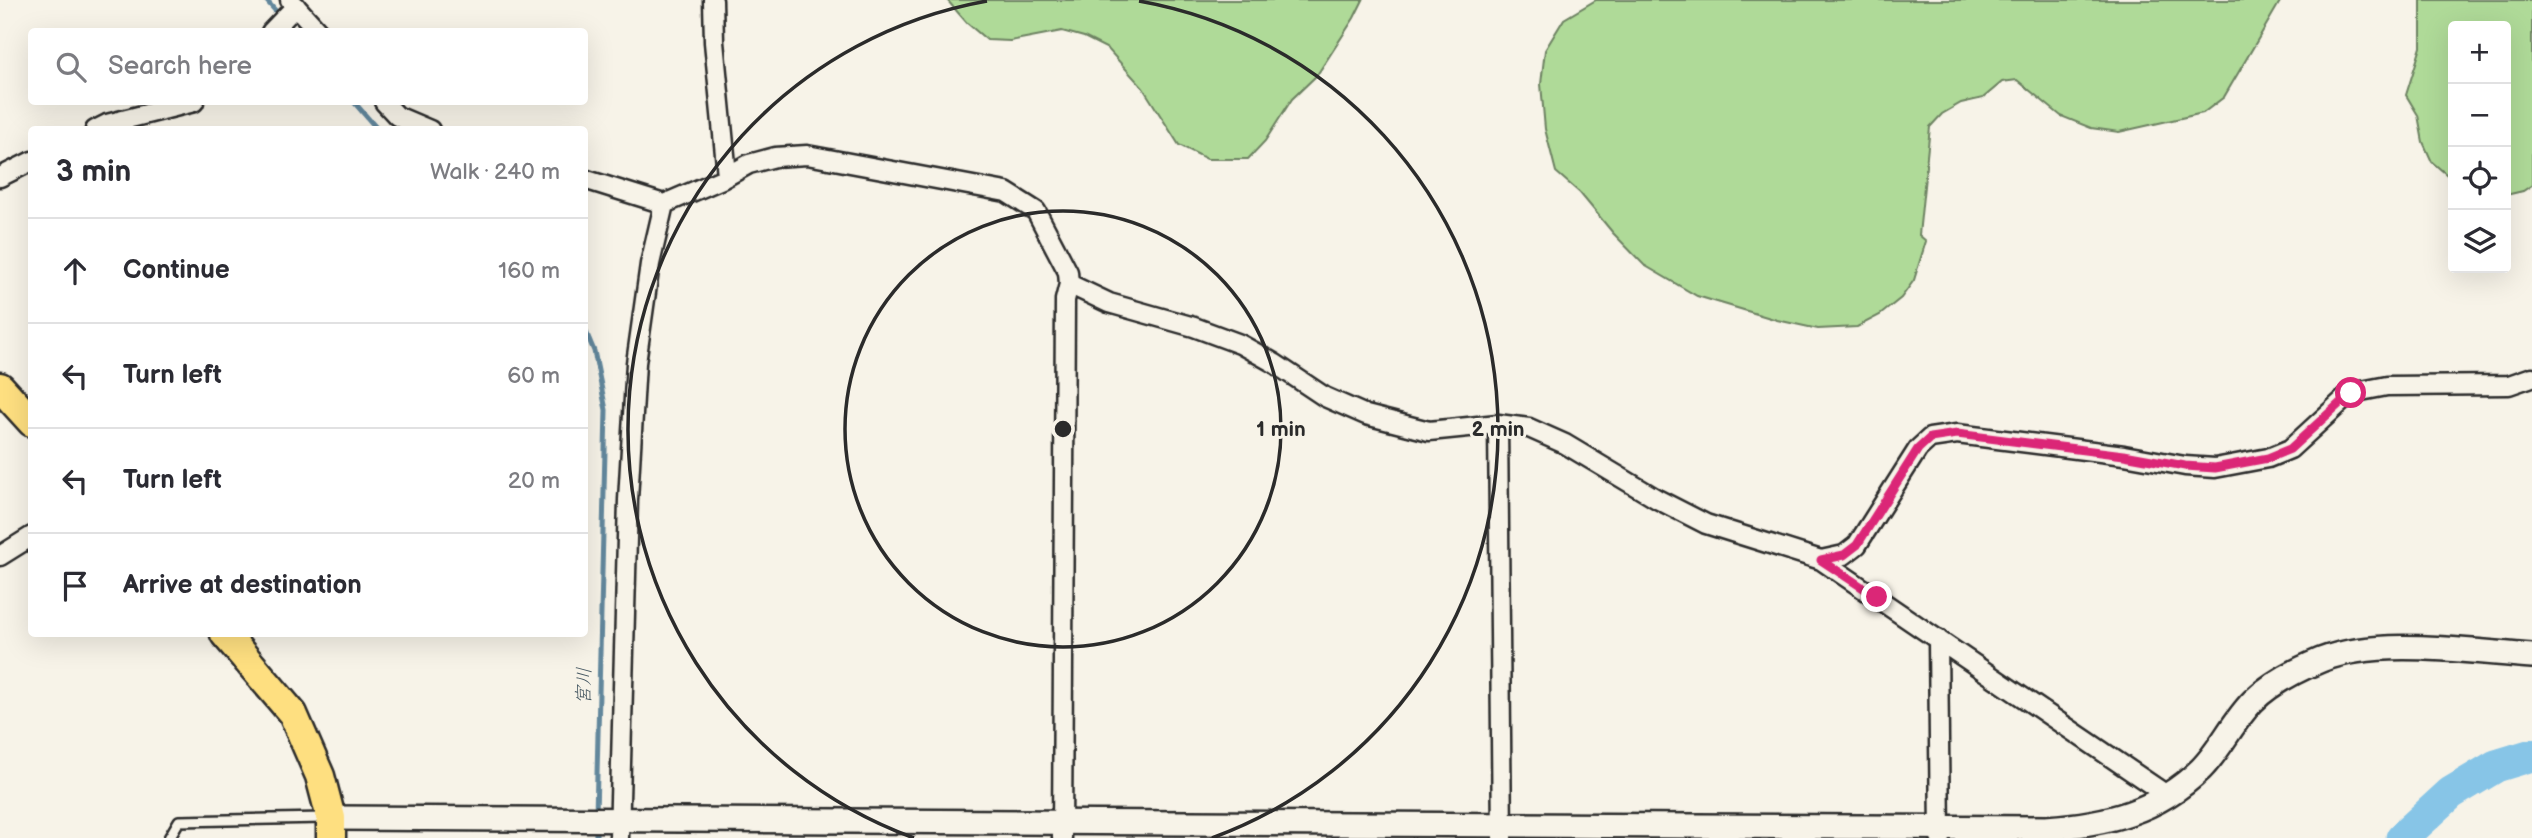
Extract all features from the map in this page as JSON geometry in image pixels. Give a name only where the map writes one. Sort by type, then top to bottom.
[{"type":"main road","points":[[0,387],[28,418]]},
{"type":"main road","points":[[228,637],[293,714],[320,776],[331,828]]},
{"type":"street","points":[[713,0],[714,42],[727,175]]},
{"type":"street","points":[[274,28],[293,3],[315,28]]},
{"type":"street","points":[[103,126],[182,105]]},
{"type":"street","points":[[387,105],[397,116],[421,126]]},
{"type":"street","points":[[588,180],[664,204],[749,164],[775,157],[807,155],[1006,192],[1036,211],[1068,272],[1069,284],[1065,300],[1062,830]]},
{"type":"street","points":[[0,177],[28,164]]},
{"type":"street","points":[[616,826],[636,363],[650,264],[664,204]]},
{"type":"street","points":[[1069,284],[1109,303],[1194,327],[1240,344],[1325,397],[1366,415],[1429,431],[1498,424],[1529,428],[1564,444],[1657,499],[1706,524],[1821,560],[2168,796]]},
{"type":"street","points":[[1821,560],[1844,555],[1857,545],[1918,449],[1930,438],[1957,434],[2215,468],[2268,458],[2290,449],[2351,393],[2387,386],[2509,385],[2532,377]]},
{"type":"street","points":[[1498,424],[1502,832]]},
{"type":"street","points":[[0,556],[28,538]]},
{"type":"street","points":[[1938,639],[1940,833]]},
{"type":"street","points":[[331,828],[581,819],[616,826],[1502,832],[1940,833],[2089,825],[2132,813],[2168,796],[2202,768],[2253,701],[2278,683],[2322,660],[2366,649],[2405,648],[2532,656]]},
{"type":"lane","points":[[169,838],[179,821],[331,828]]},
{"type":"green space","points":[[947,0],[1363,0],[1317,75],[1292,99],[1265,141],[1248,159],[1207,159],[1179,145],[1143,88],[1108,49],[1084,37],[1062,31],[1010,41],[987,40],[967,23]]},
{"type":"green space","points":[[1596,0],[2281,0],[2224,97],[2203,113],[2119,132],[2091,128],[2061,116],[2017,80],[2002,82],[1983,98],[1961,103],[1942,114],[1930,127],[1919,235],[1926,241],[1914,280],[1901,298],[1880,315],[1857,327],[1818,329],[1777,320],[1697,296],[1644,265],[1580,193],[1556,172],[1545,129],[1541,84],[1545,50],[1564,19]]},
{"type":"green space","points":[[2421,0],[2532,0],[2532,185],[2511,194],[2511,21],[2448,21],[2448,176],[2432,162],[2423,142],[2418,115],[2406,95],[2421,47]]},
{"type":"waterway","name":"宮川","points":[[266,0],[290,28]]},
{"type":"waterway","name":"宮川","points":[[357,105],[375,126]]},
{"type":"waterway","name":"宮川","points":[[588,337],[594,351],[606,410],[596,815]]},
{"type":"waterway","points":[[2402,838],[2451,793],[2496,766],[2532,755]]},
{"type":"waterway","name":"宮川","points":[[596,824],[596,838]]},
{"type":"route","points":[[1877,597],[1821,560],[1844,555],[1857,545],[1918,449],[1930,438],[1957,434],[2215,468],[2268,458],[2290,449],[2351,393]]}]
